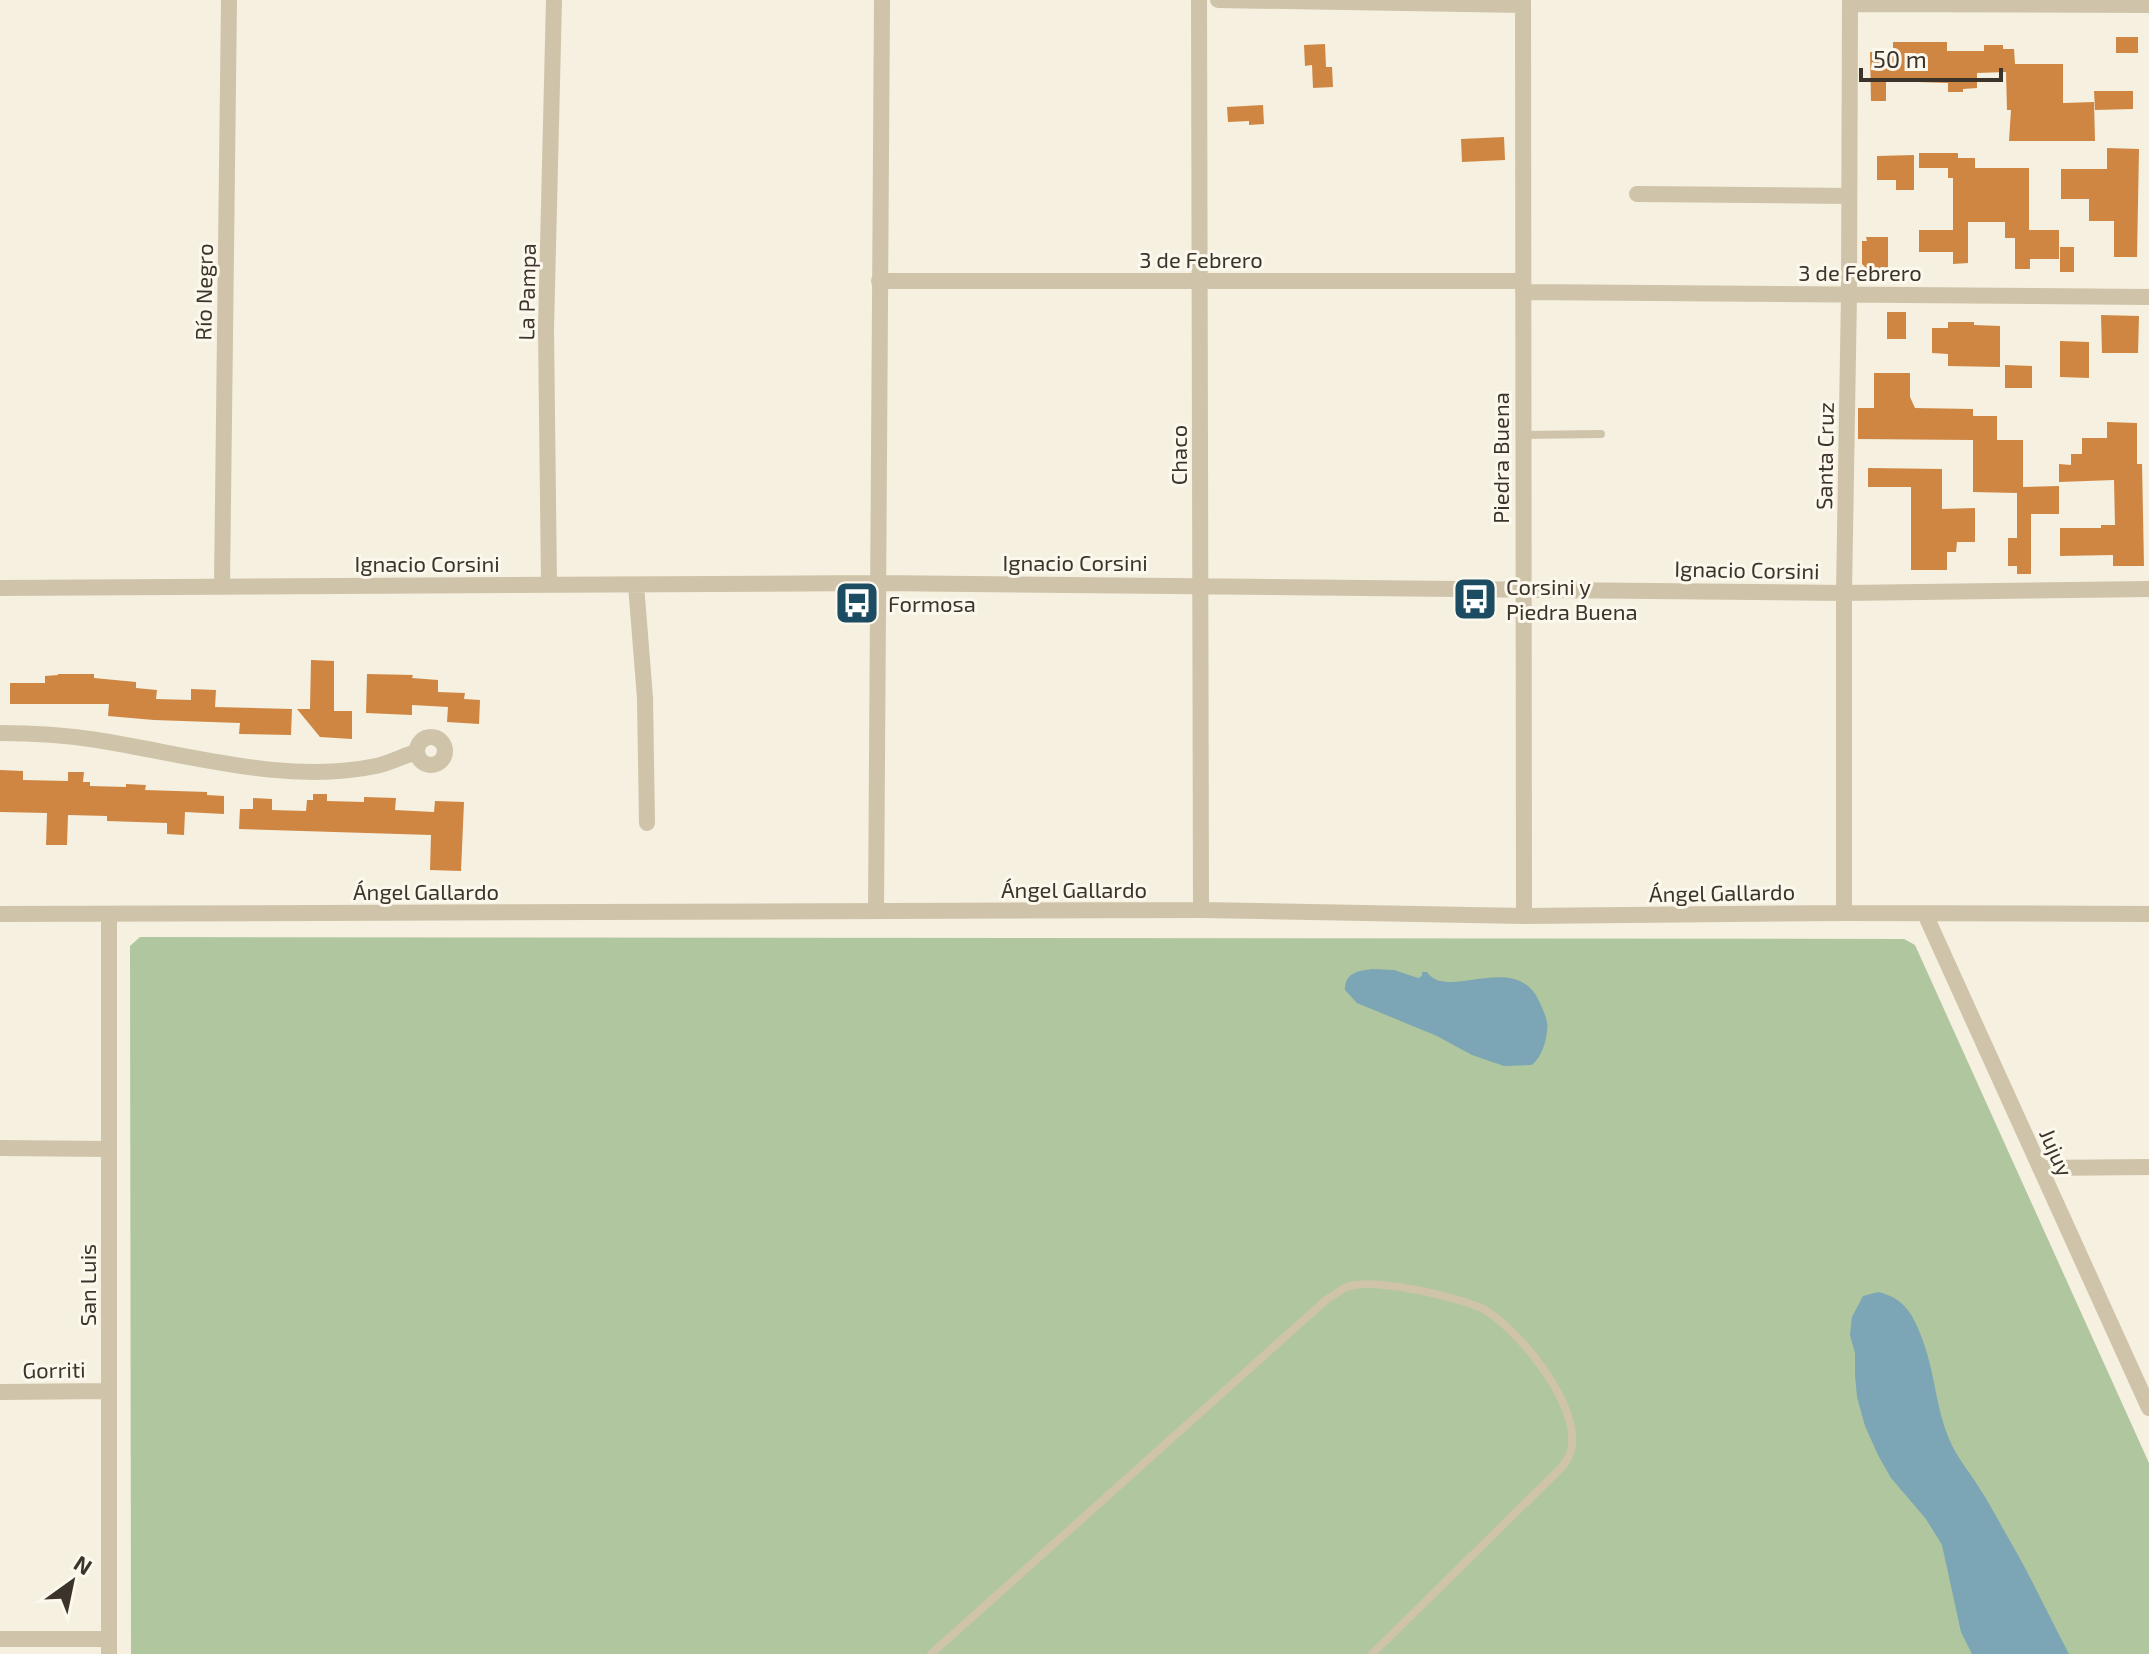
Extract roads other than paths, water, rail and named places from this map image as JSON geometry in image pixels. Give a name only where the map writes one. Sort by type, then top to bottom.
[{"type":"street","name":"Río Negro","points":[[222,585],[229,0]]},
{"type":"street","name":"La Pampa","points":[[549,585],[546,329],[554,0]]},
{"type":"street","points":[[876,911],[882,0]]},
{"type":"street","name":"Chaco","points":[[1199,0],[1201,910]]},
{"type":"street","points":[[1218,0],[1523,3]]},
{"type":"street","points":[[1850,2],[2149,5]]},
{"type":"street","name":"Santa Cruz","points":[[1844,913],[1850,2]]},
{"type":"street","name":"Piedra Buena","points":[[1523,3],[1524,916]]},
{"type":"street","points":[[1637,194],[1849,196]]},
{"type":"street","name":"3 de Febrero","points":[[879,281],[1200,281],[2149,297]]},
{"type":"street","name":"Ignacio Corsini","points":[[0,588],[877,583],[1844,593],[2149,589]]},
{"type":"street","points":[[636,585],[645,698],[647,823]]},
{"type":"street","points":[[0,733],[98,741],[231,765],[307,771],[376,766],[416,752]]},
{"type":"street","name":"Ángel Gallardo","points":[[0,914],[1201,910],[1524,916],[2149,914]]},
{"type":"street","name":"Jujuy","points":[[1925,914],[2149,1408]]},
{"type":"street","name":"San Luis","points":[[109,915],[109,1647]]},
{"type":"street","points":[[0,1148],[109,1149]]},
{"type":"street","points":[[2040,1168],[2149,1167]]},
{"type":"street","name":"Gorriti","points":[[0,1392],[109,1391]]},
{"type":"street","points":[[0,1639],[109,1647]]},
{"type":"lane","points":[[1522,435],[1601,434]]},
{"type":"lane","points":[[931,1654],[1326,1300],[1349,1286],[1375,1285],[1465,1301],[1486,1311],[1511,1331],[1559,1392],[1567,1413],[1572,1442],[1570,1455],[1562,1467],[1372,1654]]},
{"type":"water","points":[[1394,970],[1418,978],[1422,972],[1427,972],[1437,980],[1450,982],[1498,977],[1514,979],[1528,986],[1539,1001],[1547,1027],[1540,1054],[1532,1065],[1504,1066],[1472,1055],[1437,1036],[1357,1003],[1345,990],[1347,980],[1357,972]]},
{"type":"water","points":[[1878,1292],[1896,1299],[1913,1318],[1928,1356],[1941,1415],[1952,1445],[2014,1549],[2069,1654],[1972,1654],[1961,1632],[1942,1545],[1926,1519],[1891,1478],[1865,1426],[1857,1397],[1855,1353],[1850,1335],[1852,1317],[1863,1296]]},
{"type":"place","name":"Corsini y Piedra Buena","points":[[1475,599]]},
{"type":"place","name":"Formosa","points":[[857,603]]}]
